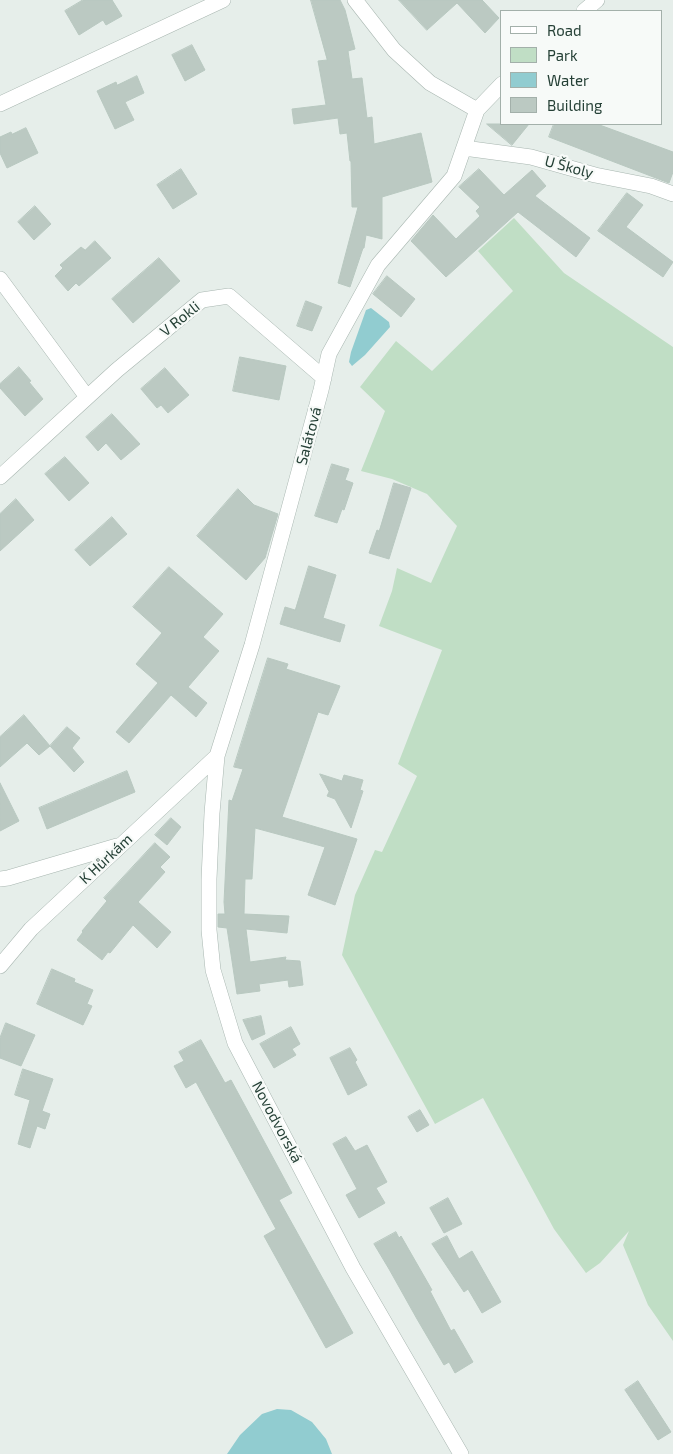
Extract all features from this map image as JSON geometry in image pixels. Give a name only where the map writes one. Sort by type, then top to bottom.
[{"type":"street","points":[[0,104],[222,0]]},
{"type":"street","points":[[355,0],[394,50],[430,83],[477,110],[500,86]]},
{"type":"street","points":[[585,10],[597,0]]},
{"type":"street","name":"Salátová","points":[[217,756],[252,645],[329,354],[378,265],[454,176],[477,110]]},
{"type":"street","name":"U Školy","points":[[464,148],[531,157],[651,186],[673,194]]},
{"type":"street","points":[[0,279],[87,398]]},
{"type":"street","name":"V Rokli","points":[[0,477],[117,370],[202,300],[229,296],[324,378]]},
{"type":"street","name":"K Hůrkám","points":[[0,966],[31,929],[217,756]]},
{"type":"street","name":"Novodvorská","points":[[217,756],[212,813],[209,930],[213,970],[235,1043],[353,1268],[461,1454]]},
{"type":"street","points":[[0,879],[121,844]]},
{"type":"green space","points":[[514,218],[564,273],[673,347],[673,1341],[648,1305],[623,1245],[629,1231],[600,1263],[586,1273],[554,1229],[483,1098],[435,1124],[342,955],[355,895],[375,850],[382,852],[417,776],[398,764],[442,650],[379,626],[392,591],[397,568],[431,583],[457,526],[427,494],[392,479],[361,471],[385,411],[360,387],[396,341],[432,371],[513,291],[478,251]]},
{"type":"water","points":[[371,308],[389,322],[390,327],[365,355],[352,366],[349,362],[351,352],[366,310]]},
{"type":"water","points":[[277,1409],[291,1410],[312,1422],[326,1439],[332,1454],[227,1454],[240,1435],[262,1414]]},
{"type":"building","points":[[83,0],[112,0],[122,16],[106,25],[103,20],[79,35],[65,11]]},
{"type":"building","points":[[311,0],[340,0],[345,10],[355,49],[348,51],[352,79],[362,78],[367,118],[372,117],[374,144],[421,133],[432,182],[382,197],[382,239],[366,235],[364,248],[350,287],[338,283],[358,207],[352,207],[351,161],[347,133],[340,134],[338,118],[294,124],[292,109],[326,105],[318,61],[327,60]]},
{"type":"building","points":[[399,0],[482,0],[499,18],[485,33],[457,3],[427,30]]},
{"type":"building","points":[[192,45],[205,70],[185,81],[172,55]]},
{"type":"building","points":[[137,76],[144,93],[125,102],[134,120],[115,129],[97,91],[116,82],[117,85]]},
{"type":"building","points":[[487,124],[528,125],[512,145]]},
{"type":"building","points":[[554,125],[600,125],[673,152],[673,172],[669,183],[549,137]]},
{"type":"building","points":[[26,128],[38,153],[7,168],[0,153],[0,137]]},
{"type":"building","points":[[181,169],[197,194],[173,209],[157,185]]},
{"type":"building","points":[[479,169],[504,195],[532,170],[546,186],[535,196],[590,238],[576,257],[518,212],[446,277],[411,241],[433,215],[456,239],[480,216],[476,211],[480,207],[459,187]]},
{"type":"building","points":[[627,193],[643,205],[626,227],[673,262],[663,277],[598,231]]},
{"type":"building","points":[[35,206],[51,224],[34,240],[18,222]]},
{"type":"building","points":[[95,241],[111,258],[79,286],[76,283],[68,291],[55,276],[63,268],[60,265],[81,247],[85,250]]},
{"type":"building","points":[[159,258],[180,281],[133,323],[112,299]]},
{"type":"building","points":[[387,276],[415,299],[401,317],[373,294]]},
{"type":"building","points":[[306,301],[322,307],[312,331],[297,326]]},
{"type":"building","points":[[240,357],[286,366],[279,400],[233,391]]},
{"type":"building","points":[[19,367],[43,399],[25,416],[0,388],[0,384]]},
{"type":"building","points":[[165,368],[189,395],[168,413],[161,405],[157,408],[141,389]]},
{"type":"building","points":[[112,414],[140,444],[121,460],[106,443],[98,451],[86,437]]},
{"type":"building","points":[[65,457],[89,483],[69,501],[45,474]]},
{"type":"building","points":[[332,464],[349,469],[345,480],[353,483],[344,510],[342,509],[337,523],[315,516]]},
{"type":"building","points":[[394,483],[411,488],[389,559],[369,553],[377,530],[379,531]]},
{"type":"building","points":[[238,489],[254,505],[278,514],[265,558],[246,580],[197,536]]},
{"type":"building","points":[[16,499],[34,520],[0,551],[0,514]]},
{"type":"building","points":[[112,517],[127,534],[90,566],[75,550]]},
{"type":"building","points":[[309,566],[336,575],[323,618],[345,625],[340,642],[280,624],[285,607],[295,610]]},
{"type":"building","points":[[169,567],[223,614],[203,637],[219,651],[188,687],[207,703],[196,717],[171,695],[129,743],[116,732],[158,683],[136,664],[162,633],[133,607]]},
{"type":"building","points":[[268,658],[288,664],[286,669],[340,686],[328,715],[318,712],[282,817],[357,839],[335,905],[308,895],[325,847],[255,828],[252,879],[245,879],[244,914],[289,916],[287,933],[246,929],[250,962],[286,957],[285,960],[300,961],[303,985],[289,987],[288,980],[259,984],[260,991],[237,994],[227,928],[218,927],[218,914],[225,914],[229,800],[232,801],[243,769],[234,767]]},
{"type":"building","points":[[24,715],[50,746],[39,755],[27,743],[0,767],[0,737]]},
{"type":"building","points":[[67,727],[80,738],[72,748],[84,762],[74,772],[50,746]]},
{"type":"building","points":[[127,771],[135,792],[47,829],[39,808]]},
{"type":"building","points":[[320,774],[342,781],[344,775],[363,780],[360,790],[363,791],[351,828],[335,799],[327,796],[329,792]]},
{"type":"building","points":[[0,783],[19,821],[0,831]]},
{"type":"building","points":[[171,818],[181,827],[167,845],[155,835]]},
{"type":"building","points":[[155,843],[170,857],[160,867],[165,872],[138,902],[171,932],[157,948],[133,925],[102,960],[77,940],[82,931],[107,901],[104,898]]},
{"type":"building","points":[[52,969],[75,979],[74,982],[93,990],[87,1004],[92,1006],[83,1025],[37,1004]]},
{"type":"building","points":[[261,1016],[265,1034],[252,1040],[243,1020]]},
{"type":"building","points":[[6,1023],[35,1035],[21,1066],[0,1058],[0,1038]]},
{"type":"building","points":[[291,1027],[300,1044],[292,1049],[296,1055],[274,1068],[260,1044]]},
{"type":"building","points":[[201,1040],[225,1083],[231,1080],[292,1193],[279,1200],[353,1333],[326,1348],[264,1236],[276,1229],[196,1082],[186,1088],[174,1066],[184,1061],[179,1052]]},
{"type":"building","points":[[350,1048],[367,1085],[348,1095],[330,1058]]},
{"type":"building","points":[[23,1069],[53,1079],[42,1111],[50,1114],[45,1129],[37,1126],[30,1148],[18,1144],[30,1100],[15,1095]]},
{"type":"building","points":[[420,1110],[429,1125],[417,1132],[408,1117]]},
{"type":"building","points":[[346,1137],[355,1151],[367,1145],[387,1182],[376,1188],[385,1203],[359,1218],[346,1195],[357,1189],[333,1144]]},
{"type":"building","points":[[448,1198],[462,1224],[444,1233],[430,1208]]},
{"type":"building","points":[[396,1232],[399,1238],[401,1236],[432,1290],[430,1291],[451,1331],[454,1329],[473,1362],[455,1373],[449,1362],[444,1365],[374,1244]]},
{"type":"building","points":[[447,1236],[459,1259],[472,1251],[501,1302],[482,1313],[468,1289],[464,1292],[432,1244]]},
{"type":"building","points":[[638,1381],[671,1432],[658,1440],[625,1390]]}]
